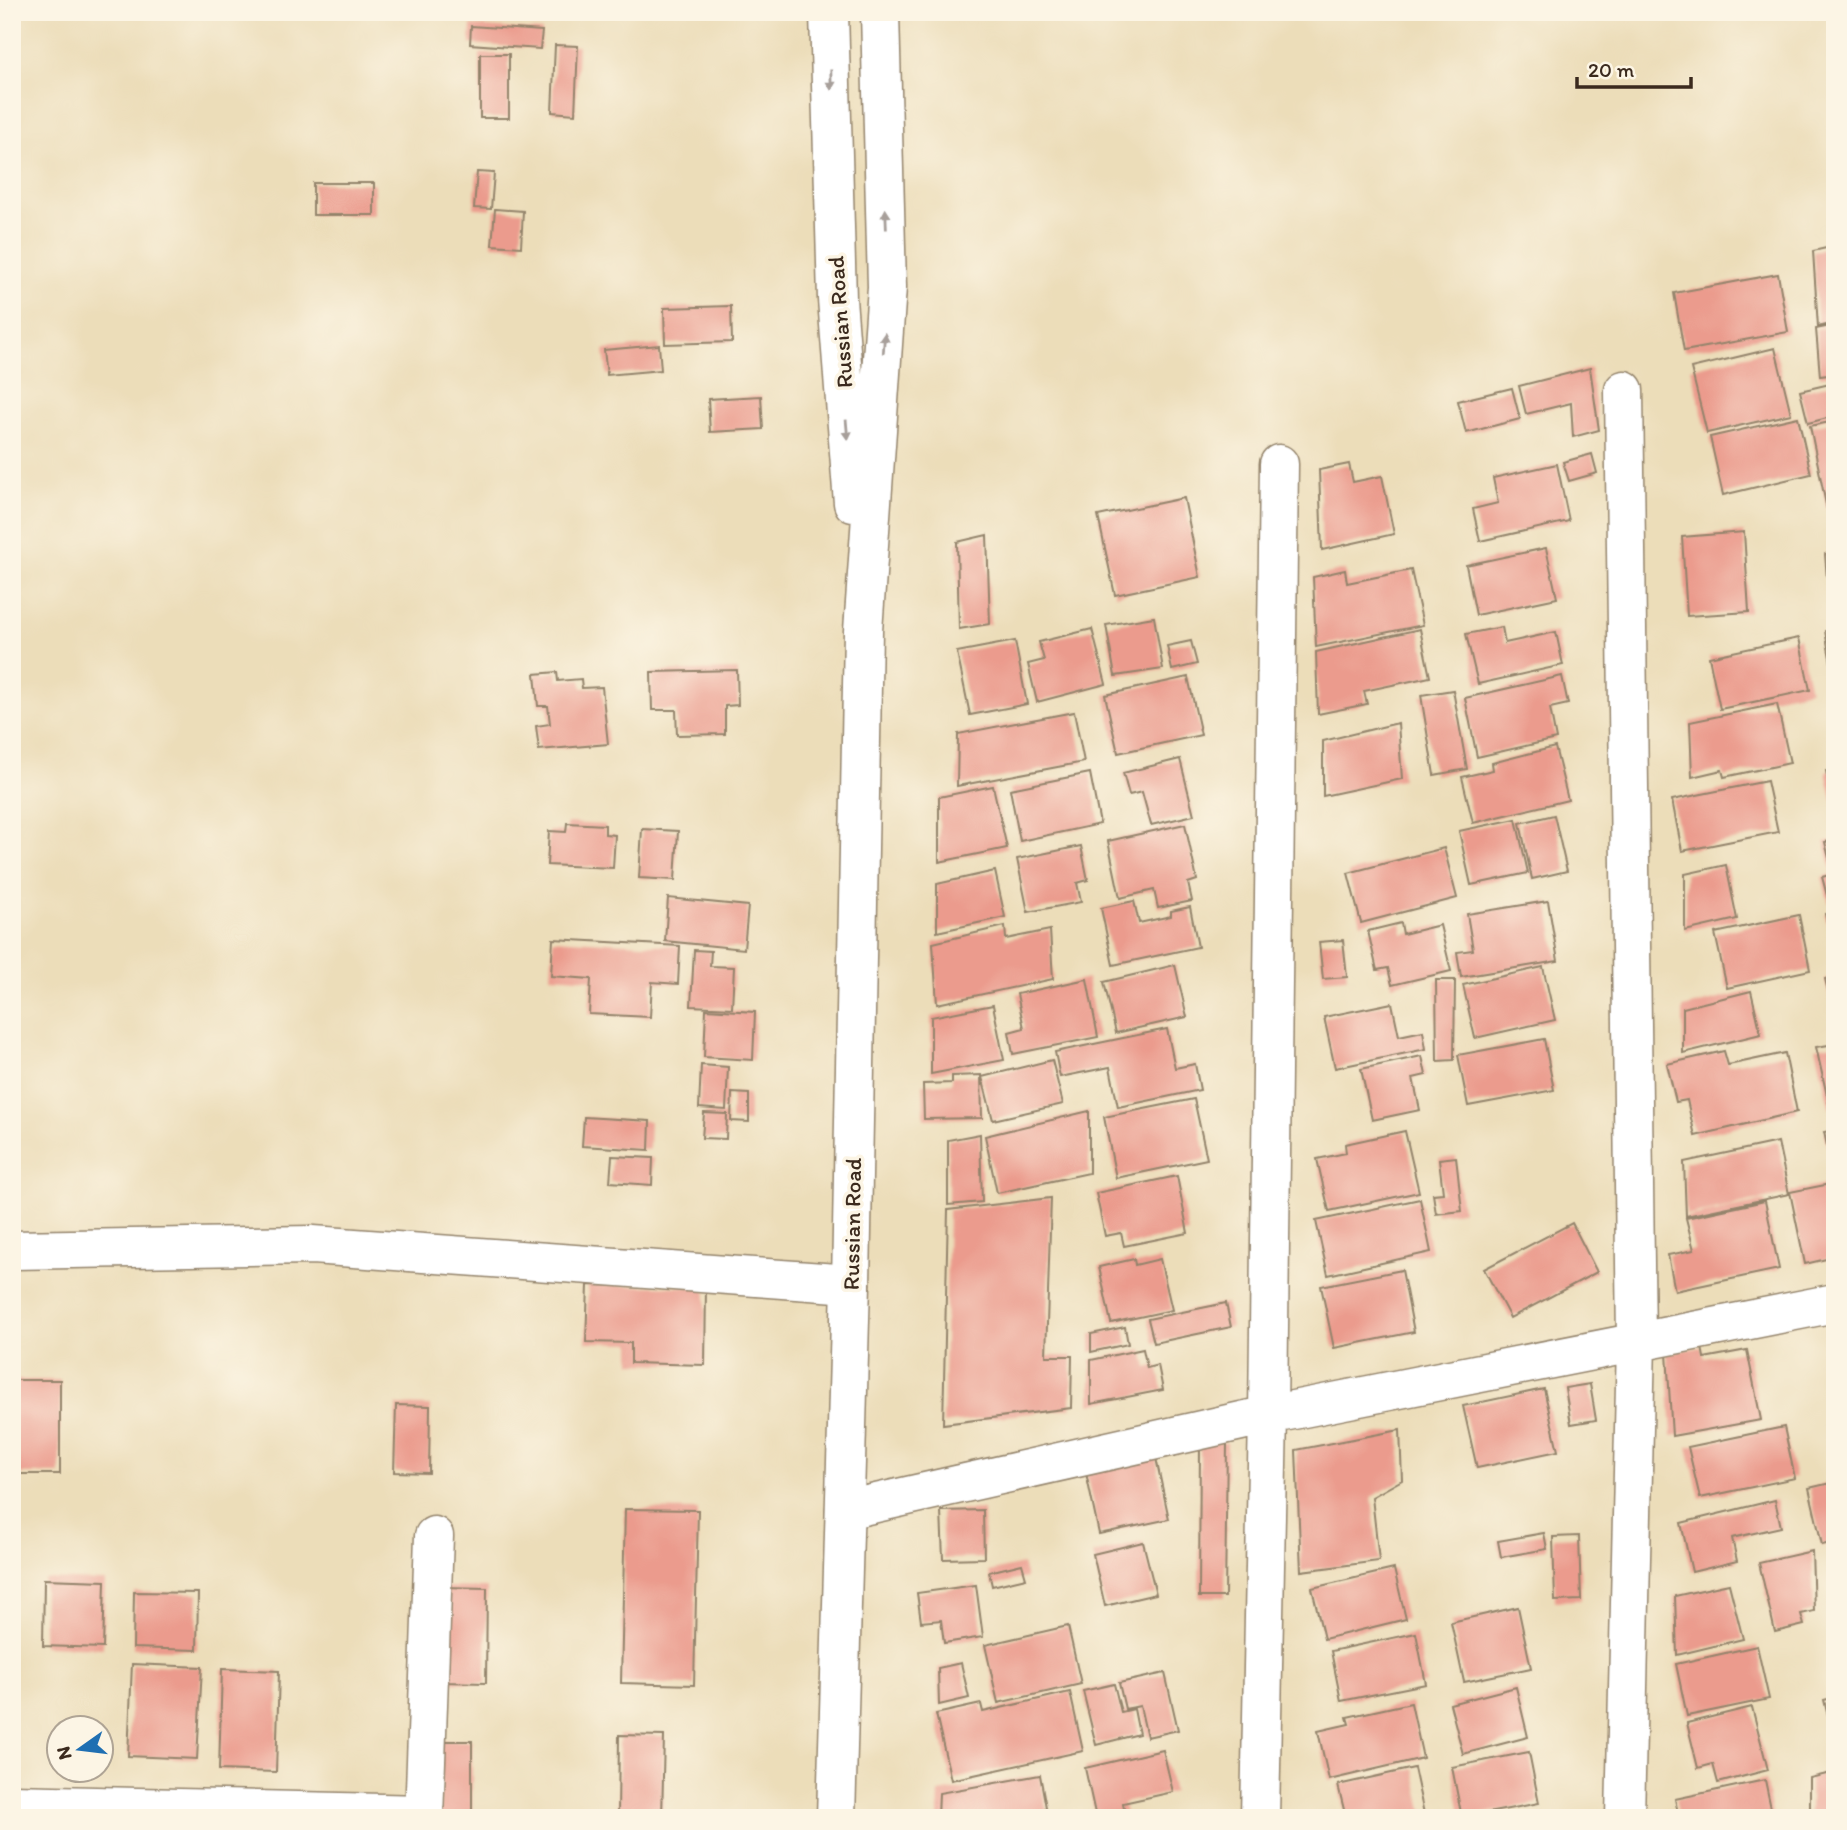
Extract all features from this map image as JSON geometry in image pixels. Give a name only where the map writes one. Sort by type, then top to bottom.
[{"type":"street","name":"Russian Road","points":[[830,12],[836,299],[863,631]]},
{"type":"street","name":"Russian Road","points":[[836,1818],[851,1284],[863,631],[887,287],[880,12]]},
{"type":"street","points":[[1624,390],[1636,1342],[1625,1818]]},
{"type":"street","points":[[1260,1818],[1268,1415],[1279,464]]},
{"type":"street","points":[[12,1250],[313,1245],[851,1284]]},
{"type":"street","points":[[845,1510],[1268,1415],[1835,1303]]},
{"type":"street","points":[[12,1804],[424,1816],[434,1536]]},
{"type":"building","points":[[471,26],[542,31],[540,49],[470,44]]},
{"type":"building","points":[[555,45],[578,46],[575,114],[552,112]]},
{"type":"building","points":[[480,54],[509,54],[509,118],[480,118]]},
{"type":"building","points":[[477,172],[494,173],[491,209],[474,208]]},
{"type":"building","points":[[313,183],[374,183],[374,215],[313,215]]},
{"type":"building","points":[[495,209],[523,211],[521,247],[492,245]]},
{"type":"building","points":[[1835,246],[1835,323],[1818,327],[1813,251]]},
{"type":"building","points":[[1778,274],[1788,332],[1684,351],[1674,293]]},
{"type":"building","points":[[731,306],[732,342],[665,344],[664,308]]},
{"type":"building","points":[[1835,325],[1835,374],[1820,376],[1816,329]]},
{"type":"building","points":[[659,345],[661,370],[607,375],[604,350]]},
{"type":"building","points":[[1775,348],[1791,414],[1707,433],[1691,368]]},
{"type":"building","points":[[1590,368],[1599,430],[1573,437],[1571,403],[1526,414],[1519,386]]},
{"type":"building","points":[[1834,383],[1835,416],[1808,423],[1800,391]]},
{"type":"building","points":[[1512,388],[1520,419],[1466,433],[1458,401]]},
{"type":"building","points":[[761,396],[763,429],[710,432],[708,399]]},
{"type":"building","points":[[1798,417],[1811,474],[1723,495],[1710,437]]},
{"type":"building","points":[[1835,421],[1835,544],[1834,544],[1810,426]]},
{"type":"building","points":[[1592,454],[1597,473],[1569,481],[1563,462]]},
{"type":"building","points":[[1349,464],[1353,482],[1382,476],[1394,534],[1322,550],[1319,470]]},
{"type":"building","points":[[1557,464],[1569,521],[1480,541],[1473,509],[1498,503],[1493,478]]},
{"type":"building","points":[[1184,498],[1200,577],[1115,595],[1098,516]]},
{"type":"building","points":[[1744,532],[1749,612],[1687,616],[1682,537]]},
{"type":"building","points":[[987,535],[990,624],[959,629],[957,542]]},
{"type":"building","points":[[1546,548],[1557,598],[1476,615],[1466,565]]},
{"type":"building","points":[[1835,552],[1835,614],[1830,615],[1825,554]]},
{"type":"building","points":[[1345,570],[1347,583],[1411,570],[1423,625],[1316,647],[1313,577]]},
{"type":"building","points":[[1154,617],[1163,669],[1115,676],[1106,625]]},
{"type":"building","points":[[1502,627],[1505,643],[1556,632],[1563,665],[1478,684],[1466,634]]},
{"type":"building","points":[[1092,629],[1106,684],[1037,702],[1028,664],[1044,660],[1039,642]]},
{"type":"building","points":[[1420,629],[1430,677],[1364,691],[1367,704],[1318,714],[1316,652]]},
{"type":"building","points":[[1835,629],[1835,674],[1833,674],[1825,631]]},
{"type":"building","points":[[1799,638],[1810,690],[1720,709],[1709,657]]},
{"type":"building","points":[[1015,641],[1027,704],[970,715],[957,652]]},
{"type":"building","points":[[1191,641],[1197,664],[1172,670],[1167,646]]},
{"type":"building","points":[[737,670],[738,705],[725,706],[725,734],[677,735],[676,710],[652,710],[651,672]]},
{"type":"building","points":[[557,672],[558,681],[581,679],[582,688],[602,687],[608,744],[539,750],[536,726],[550,724],[548,706],[538,706],[535,674]]},
{"type":"building","points":[[1562,676],[1568,704],[1550,708],[1556,739],[1477,757],[1465,698]]},
{"type":"building","points":[[1188,677],[1201,735],[1118,753],[1105,695]]},
{"type":"building","points":[[1453,690],[1467,769],[1434,775],[1421,695]]},
{"type":"building","points":[[1835,699],[1835,725],[1834,725],[1828,701]]},
{"type":"building","points":[[1777,704],[1790,763],[1724,777],[1722,770],[1692,777],[1690,722]]},
{"type":"building","points":[[1074,712],[1084,762],[957,786],[958,734]]},
{"type":"building","points":[[1398,723],[1402,779],[1323,796],[1323,741]]},
{"type":"building","points":[[1555,747],[1568,800],[1473,823],[1462,777],[1493,770],[1492,763]]},
{"type":"building","points":[[1180,759],[1194,815],[1151,825],[1142,792],[1129,795],[1123,773]]},
{"type":"building","points":[[1835,769],[1835,806],[1834,806],[1826,771]]},
{"type":"building","points":[[1090,773],[1100,824],[1020,841],[1010,789]]},
{"type":"building","points":[[1767,781],[1778,832],[1682,851],[1672,800]]},
{"type":"building","points":[[993,786],[1007,848],[939,862],[939,797]]},
{"type":"building","points":[[1554,815],[1567,871],[1532,879],[1520,823]]},
{"type":"building","points":[[1516,819],[1528,873],[1471,885],[1459,831]]},
{"type":"building","points":[[567,823],[605,825],[605,834],[615,835],[613,868],[547,865],[549,831],[566,832]]},
{"type":"building","points":[[1185,824],[1197,880],[1188,883],[1192,901],[1158,908],[1154,890],[1120,898],[1108,841]]},
{"type":"building","points":[[642,829],[678,831],[675,880],[639,878]]},
{"type":"building","points":[[1835,840],[1835,901],[1829,903],[1822,877],[1833,874],[1825,842]]},
{"type":"building","points":[[1081,846],[1088,880],[1077,883],[1081,902],[1028,912],[1017,859]]},
{"type":"building","points":[[1444,848],[1457,898],[1361,923],[1348,873]]},
{"type":"building","points":[[1726,865],[1737,919],[1685,931],[1685,874]]},
{"type":"building","points":[[995,871],[1005,917],[937,932],[937,884]]},
{"type":"building","points":[[668,898],[748,906],[744,949],[665,941]]},
{"type":"building","points":[[1134,901],[1139,923],[1171,916],[1171,911],[1190,907],[1198,947],[1113,965],[1101,908]]},
{"type":"building","points":[[1548,901],[1558,961],[1461,977],[1457,952],[1473,950],[1467,914]]},
{"type":"building","points":[[1835,912],[1835,952],[1834,952],[1825,914]]},
{"type":"building","points":[[1799,915],[1810,970],[1727,988],[1715,933]]},
{"type":"building","points":[[1401,923],[1403,934],[1440,925],[1451,971],[1392,985],[1388,968],[1377,970],[1368,931]]},
{"type":"building","points":[[1005,926],[1006,939],[1050,930],[1053,979],[937,1004],[933,943]]},
{"type":"building","points":[[553,939],[680,946],[678,984],[652,982],[650,1017],[589,1014],[591,979],[551,976]]},
{"type":"building","points":[[1343,940],[1347,977],[1323,979],[1319,942]]},
{"type":"building","points":[[694,950],[711,951],[710,966],[734,967],[732,1008],[691,1006]]},
{"type":"building","points":[[1175,965],[1187,1017],[1116,1033],[1104,982]]},
{"type":"building","points":[[1543,967],[1555,1020],[1475,1038],[1463,985]]},
{"type":"building","points":[[1835,976],[1835,1015],[1834,1015],[1825,979]]},
{"type":"building","points":[[1087,979],[1098,1037],[1013,1054],[1009,1032],[1024,1028],[1017,994]]},
{"type":"building","points":[[1436,980],[1455,980],[1454,1060],[1437,1061]]},
{"type":"building","points":[[1751,991],[1761,1034],[1683,1053],[1683,1008]]},
{"type":"building","points":[[1392,1003],[1399,1036],[1423,1031],[1426,1049],[1335,1068],[1324,1017]]},
{"type":"building","points":[[993,1005],[1004,1060],[931,1074],[931,1017]]},
{"type":"building","points":[[706,1009],[755,1012],[753,1060],[704,1057]]},
{"type":"building","points":[[1167,1029],[1175,1068],[1195,1064],[1200,1090],[1118,1107],[1110,1067],[1060,1077],[1055,1052]]},
{"type":"building","points":[[1544,1039],[1554,1090],[1468,1106],[1458,1055]]},
{"type":"building","points":[[1835,1044],[1835,1107],[1830,1109],[1816,1047]]},
{"type":"building","points":[[1724,1051],[1728,1065],[1785,1053],[1797,1112],[1695,1136],[1687,1100],[1676,1102],[1667,1064]]},
{"type":"building","points":[[1422,1056],[1426,1075],[1413,1078],[1420,1110],[1372,1120],[1361,1069]]},
{"type":"building","points":[[1052,1060],[1063,1104],[993,1120],[982,1077]]},
{"type":"building","points":[[701,1065],[728,1067],[726,1110],[699,1108]]},
{"type":"building","points":[[981,1075],[982,1118],[924,1119],[923,1084],[952,1083],[952,1076]]},
{"type":"building","points":[[732,1093],[749,1094],[749,1122],[731,1121]]},
{"type":"building","points":[[1194,1099],[1207,1159],[1116,1178],[1104,1117]]},
{"type":"building","points":[[1089,1111],[1089,1173],[997,1193],[985,1136]]},
{"type":"building","points":[[704,1113],[727,1114],[726,1139],[702,1138]]},
{"type":"building","points":[[584,1117],[650,1121],[649,1150],[582,1146]]},
{"type":"building","points":[[1835,1130],[1835,1177],[1834,1177],[1824,1132]]},
{"type":"building","points":[[1405,1131],[1419,1192],[1329,1211],[1317,1159],[1346,1153],[1345,1144]]},
{"type":"building","points":[[980,1134],[982,1202],[948,1205],[948,1140]]},
{"type":"building","points":[[1778,1142],[1789,1194],[1686,1216],[1684,1162]]},
{"type":"building","points":[[612,1156],[653,1158],[652,1185],[610,1182]]},
{"type":"building","points":[[1456,1157],[1462,1211],[1436,1214],[1433,1194],[1443,1193],[1439,1159]]},
{"type":"building","points":[[1177,1176],[1188,1233],[1124,1246],[1121,1233],[1105,1236],[1096,1193]]},
{"type":"building","points":[[1835,1183],[1835,1257],[1805,1264],[1790,1192]]},
{"type":"building","points":[[1051,1198],[1046,1356],[1072,1356],[1071,1408],[943,1424],[948,1210]]},
{"type":"building","points":[[1420,1199],[1431,1252],[1328,1275],[1316,1221]]},
{"type":"building","points":[[1765,1201],[1779,1269],[1675,1291],[1668,1255],[1694,1250],[1686,1218]]},
{"type":"building","points":[[1572,1223],[1597,1272],[1510,1318],[1484,1269]]},
{"type":"building","points":[[1134,1259],[1135,1265],[1160,1259],[1172,1310],[1111,1323],[1099,1267]]},
{"type":"building","points":[[1402,1270],[1414,1332],[1334,1348],[1321,1286]]},
{"type":"building","points":[[588,1285],[706,1287],[705,1365],[631,1363],[631,1343],[586,1342]]},
{"type":"building","points":[[1226,1303],[1231,1327],[1154,1343],[1148,1319]]},
{"type":"building","points":[[1125,1327],[1128,1344],[1091,1352],[1091,1334]]},
{"type":"building","points":[[1702,1347],[1704,1358],[1747,1350],[1761,1420],[1672,1436],[1667,1353]]},
{"type":"building","points":[[1143,1349],[1147,1368],[1158,1365],[1163,1390],[1091,1404],[1091,1360]]},
{"type":"building","points":[[12,1380],[60,1380],[60,1474],[12,1474]]},
{"type":"building","points":[[1590,1384],[1596,1420],[1571,1424],[1565,1388]]},
{"type":"building","points":[[1544,1389],[1558,1451],[1477,1468],[1463,1406]]},
{"type":"building","points":[[396,1405],[430,1406],[429,1473],[394,1472]]},
{"type":"building","points":[[1784,1427],[1795,1478],[1700,1498],[1688,1447]]},
{"type":"building","points":[[1400,1430],[1402,1480],[1372,1497],[1379,1561],[1301,1571],[1296,1450]]},
{"type":"building","points":[[1200,1442],[1227,1443],[1225,1597],[1199,1597]]},
{"type":"building","points":[[1156,1458],[1169,1519],[1099,1534],[1086,1473]]},
{"type":"building","points":[[1835,1482],[1835,1542],[1822,1545],[1809,1488]]},
{"type":"building","points":[[1775,1500],[1781,1527],[1732,1538],[1737,1561],[1692,1572],[1681,1523]]},
{"type":"building","points":[[625,1509],[698,1510],[694,1685],[621,1683]]},
{"type":"building","points":[[983,1510],[984,1558],[943,1559],[941,1511]]},
{"type":"building","points":[[1544,1533],[1547,1549],[1501,1557],[1498,1541]]},
{"type":"building","points":[[1579,1536],[1581,1600],[1555,1601],[1553,1537]]},
{"type":"building","points":[[1143,1542],[1156,1594],[1105,1606],[1093,1554]]},
{"type":"building","points":[[1812,1551],[1814,1611],[1801,1614],[1804,1625],[1775,1632],[1759,1563]]},
{"type":"building","points":[[1022,1564],[1026,1578],[992,1586],[989,1572]]},
{"type":"building","points":[[1394,1569],[1406,1619],[1324,1639],[1312,1588]]},
{"type":"building","points":[[44,1579],[105,1581],[103,1648],[43,1646]]},
{"type":"building","points":[[1729,1584],[1743,1639],[1677,1655],[1675,1596]]},
{"type":"building","points":[[976,1585],[983,1637],[944,1643],[941,1620],[921,1622],[917,1593]]},
{"type":"building","points":[[442,1587],[487,1588],[486,1683],[441,1682]]},
{"type":"building","points":[[134,1592],[198,1593],[197,1650],[133,1648]]},
{"type":"building","points":[[1518,1607],[1531,1668],[1464,1682],[1451,1622]]},
{"type":"building","points":[[1068,1626],[1081,1684],[998,1703],[985,1645]]},
{"type":"building","points":[[1416,1633],[1426,1684],[1341,1701],[1331,1651]]},
{"type":"building","points":[[1757,1646],[1769,1699],[1687,1716],[1676,1664]]},
{"type":"building","points":[[961,1663],[969,1698],[939,1705],[938,1668]]},
{"type":"building","points":[[132,1664],[202,1667],[197,1759],[128,1756]]},
{"type":"building","points":[[222,1669],[279,1671],[276,1772],[219,1770]]},
{"type":"building","points":[[1165,1673],[1178,1730],[1147,1737],[1140,1706],[1125,1709],[1119,1683]]},
{"type":"building","points":[[1114,1684],[1121,1712],[1134,1709],[1139,1734],[1096,1745],[1083,1691]]},
{"type":"building","points":[[1516,1687],[1528,1737],[1463,1754],[1450,1704]]},
{"type":"building","points":[[1070,1692],[1083,1751],[951,1780],[936,1714],[981,1704],[983,1712]]},
{"type":"building","points":[[1835,1697],[1835,1741],[1834,1741],[1824,1700]]},
{"type":"building","points":[[1411,1703],[1423,1758],[1329,1780],[1318,1731],[1349,1724],[1347,1717]]},
{"type":"building","points":[[1752,1707],[1768,1770],[1718,1783],[1713,1764],[1698,1768],[1687,1723]]},
{"type":"building","points":[[619,1735],[664,1736],[662,1818],[618,1818]]},
{"type":"building","points":[[441,1741],[472,1741],[472,1818],[440,1818]]},
{"type":"building","points":[[1163,1750],[1173,1792],[1123,1803],[1125,1815],[1096,1818],[1085,1768]]},
{"type":"building","points":[[1529,1752],[1539,1803],[1462,1818],[1452,1767]]},
{"type":"building","points":[[1414,1768],[1425,1818],[1346,1818],[1338,1785]]},
{"type":"building","points":[[1835,1772],[1835,1818],[1810,1818],[1810,1778]]},
{"type":"building","points":[[1040,1775],[1048,1818],[938,1818],[939,1793]]},
{"type":"building","points":[[1765,1780],[1773,1818],[1679,1818],[1675,1799]]}]
